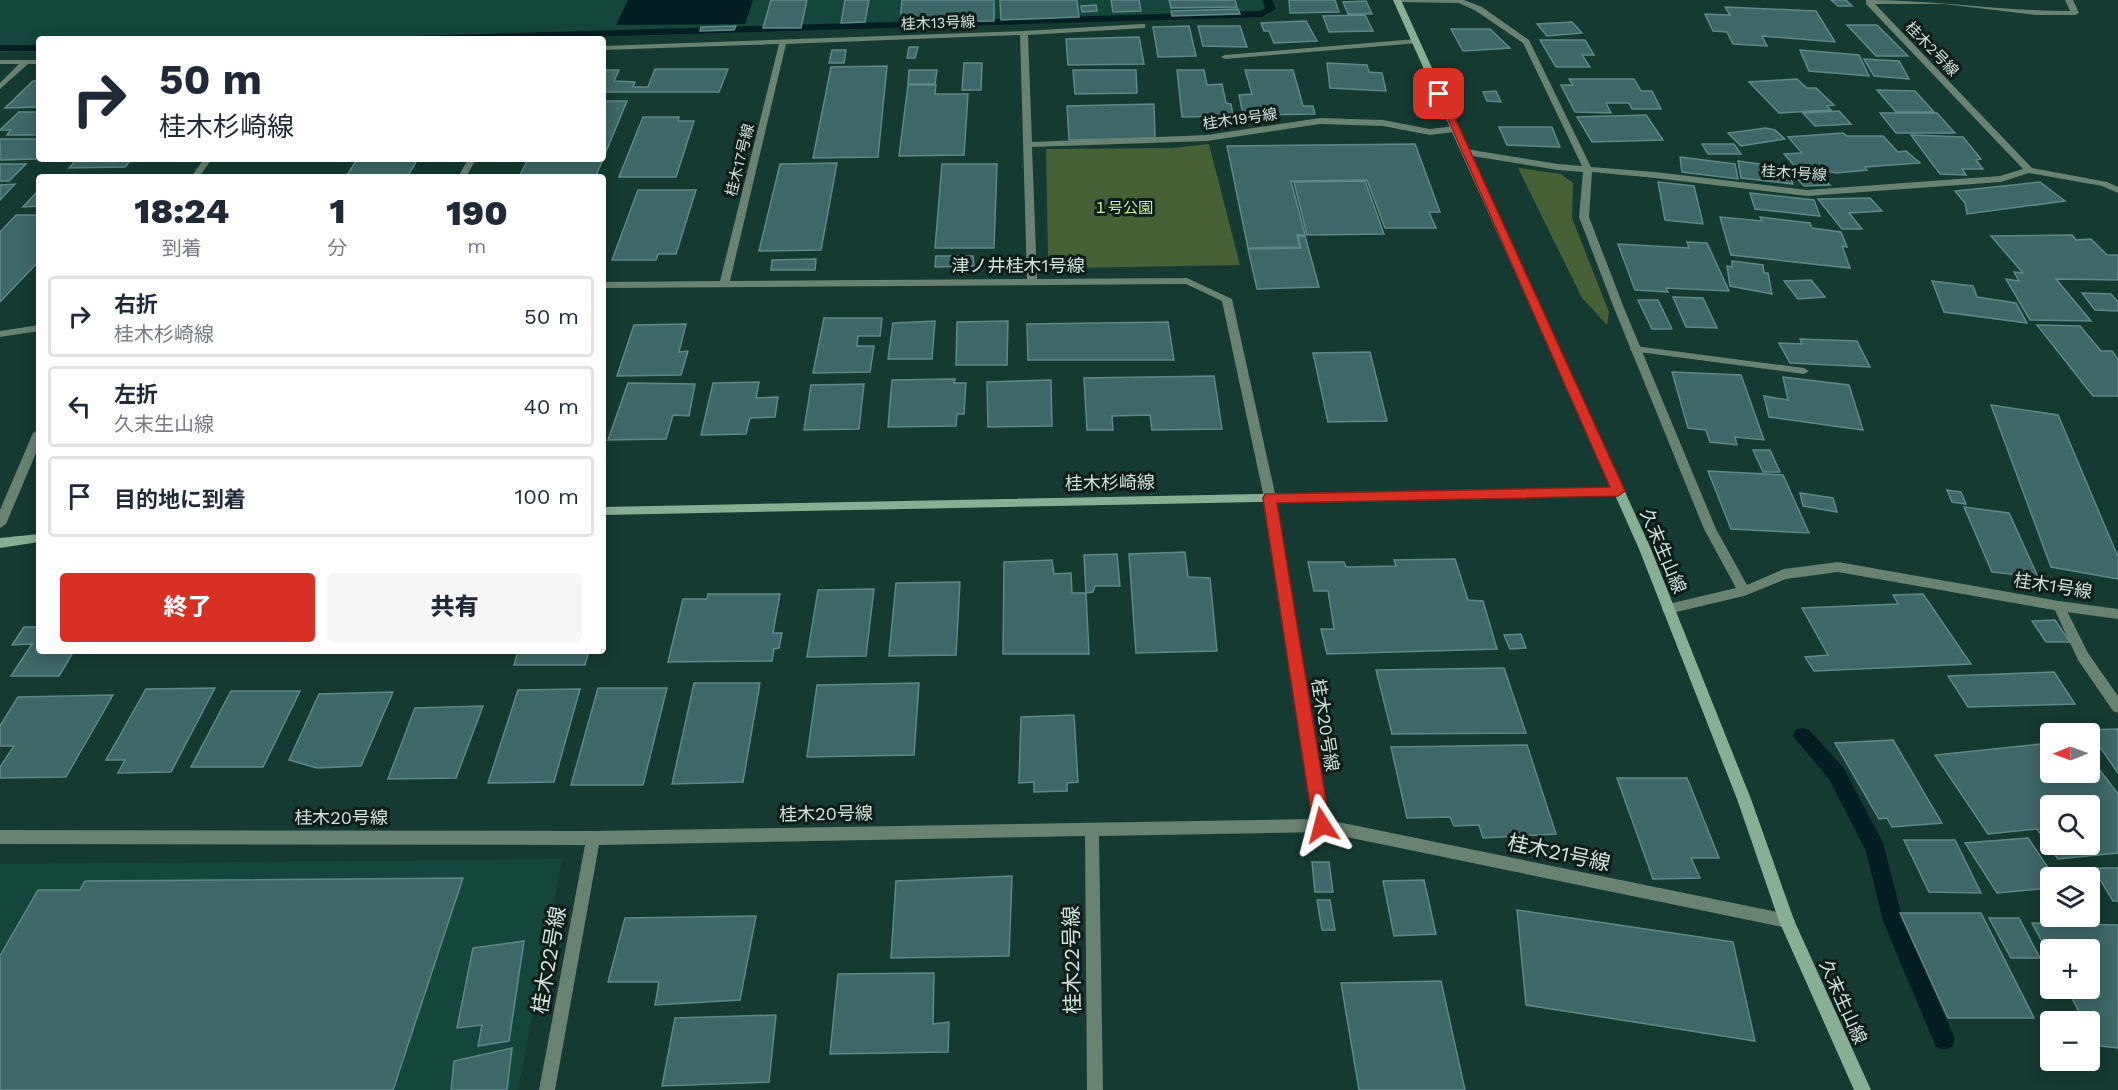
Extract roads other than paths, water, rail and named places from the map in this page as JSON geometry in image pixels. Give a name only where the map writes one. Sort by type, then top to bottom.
[{"type":"street","name":"久末生山線","points":[[1397,0],[1618,491],[1744,799],[1787,921],[1863,1090]]},
{"type":"street","points":[[1397,0],[1460,1],[1479,9],[1526,42],[1588,170],[1584,217],[1635,349],[1710,529],[1744,591]]},
{"type":"street","name":"桂木2号線","points":[[1867,1],[1944,2],[2036,13],[2075,12],[2069,0]]},
{"type":"street","name":"桂木2号線","points":[[1867,1],[2029,170]]},
{"type":"street","name":"桂木13号線","points":[[606,48],[1024,33],[1142,26]]},
{"type":"street","points":[[1024,33],[1032,282]]},
{"type":"street","points":[[1225,57],[1416,41]]},
{"type":"street","name":"桂木17号線","points":[[724,284],[783,42]]},
{"type":"street","points":[[0,62],[36,62]]},
{"type":"street","points":[[0,87],[26,62]]},
{"type":"street","name":"桂木19号線","points":[[1028,145],[1207,138],[1320,121],[1383,123],[1430,132],[1455,129]]},
{"type":"street","name":"桂木1号線","points":[[1466,152],[1588,170],[1807,193],[2001,179],[2029,170],[2104,184],[2118,190]]},
{"type":"street","name":"津ノ井桂木1号線","points":[[606,285],[1187,281],[1227,299],[1270,498]]},
{"type":"street","points":[[0,334],[36,328]]},
{"type":"street","points":[[1635,349],[1804,371]]},
{"type":"street","points":[[0,525],[36,441]]},
{"type":"street","name":"桂木杉崎線","points":[[606,511],[1618,491]]},
{"type":"street","name":"桂木20号線","points":[[0,837],[593,837],[1322,825],[1270,498]]},
{"type":"street","points":[[0,543],[36,538]]},
{"type":"street","name":"桂木1号線","points":[[1668,609],[1744,591],[1784,574],[1838,567],[2059,606],[2118,614]]},
{"type":"street","points":[[2059,606],[2083,656],[2118,707]]},
{"type":"street","name":"桂木21号線","points":[[1322,825],[1787,921]]},
{"type":"street","name":"桂木22号線","points":[[1092,829],[1095,1090]]},
{"type":"street","name":"桂木22号線","points":[[547,1090],[593,837]]},
{"type":"water","points":[[628,0],[753,0],[745,24],[616,25]]},
{"type":"waterway","points":[[517,36],[1262,14],[1271,9],[1267,0]]},
{"type":"waterway","points":[[0,48],[36,48]]},
{"type":"waterway","points":[[1802,736],[1836,773],[1876,850],[1893,921],[1944,1039]]},
{"type":"park label","name":"１号公園","points":[[1123,208]]}]
